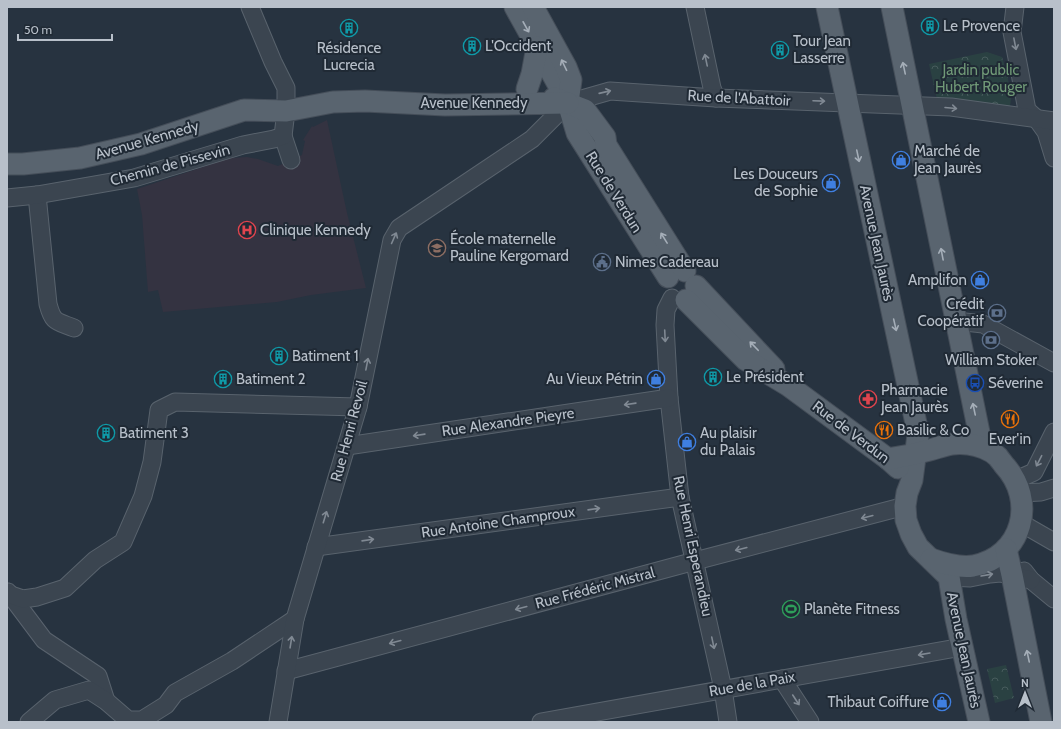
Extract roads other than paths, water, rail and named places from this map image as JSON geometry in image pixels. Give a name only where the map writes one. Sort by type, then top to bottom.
[{"type":"main road","points":[[515,7],[568,103]]},
{"type":"main road","points":[[533,7],[566,67],[571,80],[568,103]]},
{"type":"main road","name":"Avenue Jean Jaurès","points":[[827,7],[916,423],[918,435],[912,480]]},
{"type":"main road","points":[[892,7],[982,447]]},
{"type":"main road","points":[[537,47],[532,74],[527,89],[568,103]]},
{"type":"main road","name":"Avenue Kennedy","points":[[286,111],[325,92],[367,89],[500,94],[527,89]]},
{"type":"main road","name":"Avenue Kennedy","points":[[7,164],[23,164],[80,158],[141,144],[244,110],[286,111],[333,102],[365,101],[445,105],[568,103]]},
{"type":"main road","name":"Rue de Verdun","points":[[568,103],[597,140],[606,145],[682,286]]},
{"type":"main road","name":"Rue de Verdun","points":[[568,103],[577,132],[682,286],[756,349],[789,386],[888,459],[912,480]]},
{"type":"main road","points":[[888,459],[915,454],[951,443],[968,444],[982,447],[998,457],[1010,471],[1018,486],[1023,506],[1021,523],[1016,536],[1006,549],[997,557],[973,566],[958,566],[929,559]]},
{"type":"main road","points":[[949,577],[922,552],[911,534],[906,520],[905,506],[907,493],[912,480],[920,470],[930,463],[948,455],[966,453],[1002,463]]},
{"type":"main road","points":[[1006,549],[1021,577],[1042,722]]},
{"type":"main road","name":"Avenue Jean Jaurès","points":[[949,577],[956,619],[979,722]]},
{"type":"street","points":[[250,7],[273,62],[286,88],[286,111],[283,136],[291,160]]},
{"type":"street","points":[[695,7],[712,88],[716,98]]},
{"type":"street","points":[[1015,7],[1012,32],[1027,110],[1036,118],[1046,132],[1054,158]]},
{"type":"street","name":"Rue de l'Abattoir","points":[[568,103],[610,91],[716,98],[951,107],[1054,121]]},
{"type":"street","name":"Rue Henri Revoil","points":[[278,722],[295,619],[358,407],[392,240],[398,228],[537,135],[568,103]]},
{"type":"street","name":"Chemin de Pissevin","points":[[7,198],[37,195],[134,178],[243,145],[274,140],[283,136]]},
{"type":"street","points":[[37,195],[48,304],[51,317],[74,328]]},
{"type":"street","name":"Rue Henri Esperandieu","points":[[682,286],[666,310],[664,325],[669,398],[680,497],[723,689],[728,722]]},
{"type":"street","points":[[956,321],[983,324],[1054,363]]},
{"type":"street","name":"Rue Alexandre Pieyre","points":[[347,446],[669,398]]},
{"type":"street","points":[[9,593],[23,599],[37,597],[65,588],[95,560],[123,542],[147,483],[152,462],[159,410],[175,402],[358,407]]},
{"type":"street","points":[[1018,486],[1034,472],[1054,432]]},
{"type":"street","points":[[1018,486],[1041,492],[1054,488]]},
{"type":"street","name":"Rue Antoine Champroux","points":[[316,547],[680,497]]},
{"type":"street","name":"Rue Frédéric Mistral","points":[[286,672],[695,561],[905,506]]},
{"type":"street","points":[[1021,523],[1054,542]]},
{"type":"street","points":[[949,577],[970,578],[1000,573],[1021,577],[1054,599]]},
{"type":"street","points":[[9,593],[44,640],[98,676],[106,701]]},
{"type":"street","points":[[28,722],[55,700],[89,690],[106,701],[128,720],[142,720],[166,705],[175,693],[232,661],[295,619]]},
{"type":"street","name":"Rue de la Paix","points":[[541,722],[962,646]]},
{"type":"street","points":[[782,679],[810,722]]},
{"type":"place","name":"Le Provence","points":[[930,26]]},
{"type":"place","name":"Résidence Lucrecia","points":[[349,28]]},
{"type":"place","name":"L'Occident","points":[[472,46]]},
{"type":"place","name":"Tour Jean Lasserre","points":[[780,50]]},
{"type":"place","name":"Marché de Jean Jaurès","points":[[901,160]]},
{"type":"place","name":"Les Douceurs de Sophie","points":[[831,183]]},
{"type":"place","name":"Clinique Kennedy","points":[[247,230]]},
{"type":"place","name":"École maternelle Pauline Kergomard","points":[[437,248]]},
{"type":"place","name":"Nimes Cadereau","points":[[602,262]]},
{"type":"place","name":"Amplifon","points":[[980,280]]},
{"type":"place","name":"Crédit Coopératif","points":[[997,313]]},
{"type":"place","name":"William Stoker","points":[[991,340]]},
{"type":"place","name":"Batiment 1","points":[[279,356]]},
{"type":"place","name":"Le Président","points":[[713,377]]},
{"type":"place","name":"Batiment 2","points":[[223,379]]},
{"type":"place","name":"Au Vieux Pétrin","points":[[656,379]]},
{"type":"place","name":"Séverine","points":[[975,383]]},
{"type":"place","name":"Pharmacie Jean Jaurès","points":[[868,399]]},
{"type":"place","name":"Ever'in","points":[[1010,419]]},
{"type":"place","name":"Basilic & Co","points":[[884,430]]},
{"type":"place","name":"Batiment 3","points":[[106,433]]},
{"type":"place","name":"Au plaisir du Palais","points":[[687,442]]},
{"type":"place","name":"Planète Fitness","points":[[791,609]]},
{"type":"place","name":"Thibaut Coiffure","points":[[942,702]]},
{"type":"park label","name":"Jardin public Hubert Rouger","points":[[981,78]]}]
